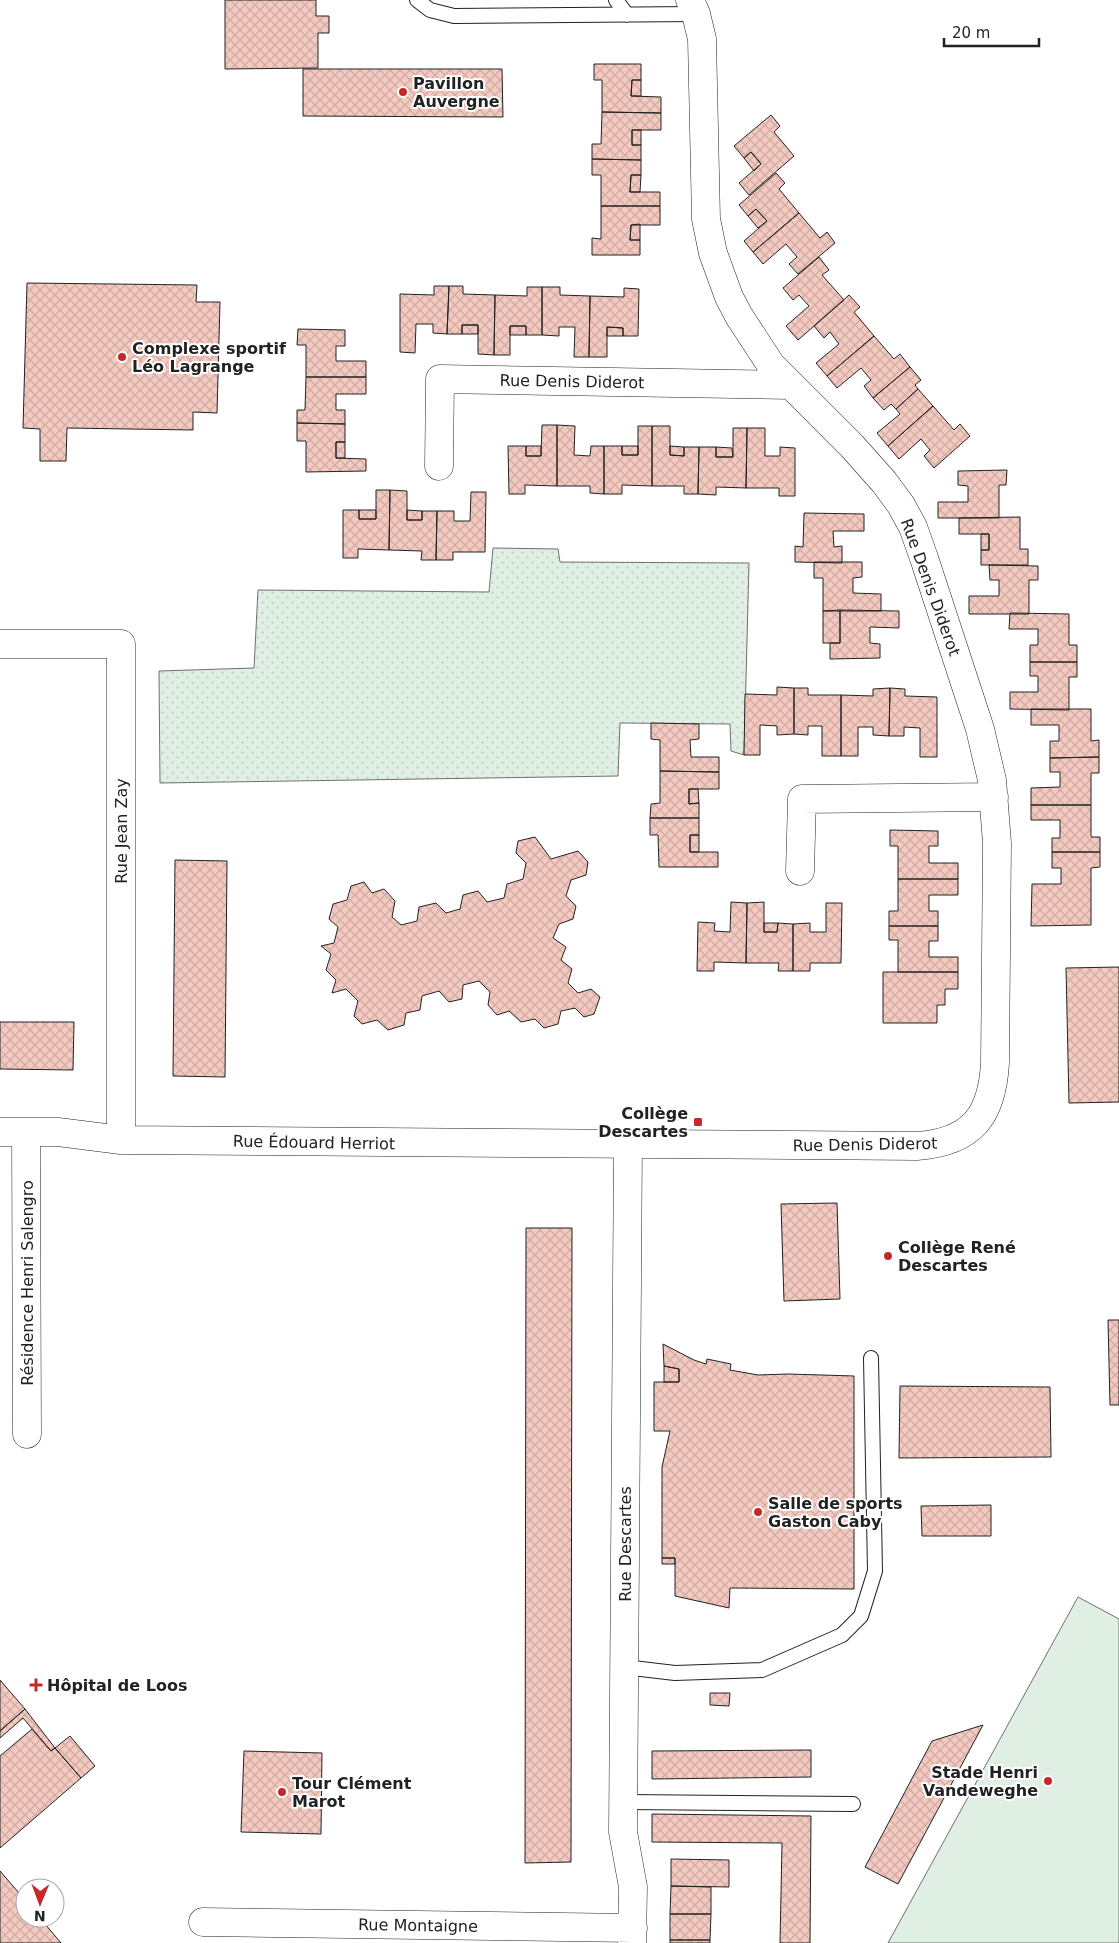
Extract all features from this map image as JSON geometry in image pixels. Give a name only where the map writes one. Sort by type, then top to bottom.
[{"type":"street","name":"Rue Denis Diderot","points":[[628,1145],[939,1145],[968,1130],[980,1117],[988,1104],[994,1084],[997,852],[994,798],[980,729],[913,527],[901,505],[884,482],[771,365],[729,297],[708,234],[705,203],[702,40],[693,7]]},
{"type":"street","name":"Rue Denis Diderot","points":[[439,466],[440,379],[791,385]]},
{"type":"street","name":"Rue Jean Zay","points":[[0,644],[121,644],[121,1140]]},
{"type":"street","points":[[800,871],[802,800],[994,798]]},
{"type":"street","name":"Rue Édouard Herriot","points":[[13,1132],[58,1132],[121,1140],[628,1145]]},
{"type":"street","name":"Résidence Henri Salengro","points":[[13,1132],[27,1434]]},
{"type":"street","name":"Rue Descartes","points":[[628,1145],[624,1844],[633,1887],[632,1936]]},
{"type":"street","name":"Rue Montaigne","points":[[203,1922],[632,1936]]},
{"type":"lane","points":[[417,0],[430,10],[454,16],[627,15],[693,7]]},
{"type":"lane","points":[[616,0],[627,15]]},
{"type":"lane","points":[[624,1667],[675,1673],[762,1670],[842,1636],[861,1616],[875,1571],[871,1358]]},
{"type":"lane","points":[[624,1802],[852,1804]]},
{"type":"green space","points":[[493,548],[558,549],[560,562],[749,563],[744,755],[731,751],[730,724],[620,723],[618,776],[160,783],[159,671],[254,668],[258,590],[489,592]]},
{"type":"green space","name":"Stade Henri Vandeweghe","points":[[1078,1597],[1119,1619],[1119,1943],[888,1943]]},
{"type":"building","points":[[225,0],[316,0],[316,16],[329,16],[329,33],[318,33],[318,68],[225,69]]},
{"type":"building","points":[[594,64],[641,64],[641,80],[632,80],[631,96],[661,97],[661,113],[602,112],[602,80],[594,80]]},
{"type":"building","name":"Pavillon Auvergne","points":[[303,69],[502,69],[503,117],[303,116]]},
{"type":"building","points":[[632,80],[641,80],[641,96],[631,96]]},
{"type":"building","points":[[602,112],[661,113],[661,130],[632,130],[632,145],[641,145],[641,160],[592,159],[592,144],[601,144]]},
{"type":"building","points":[[771,115],[780,126],[774,132],[794,156],[749,195],[739,183],[761,164],[751,152],[744,158],[734,146]]},
{"type":"building","points":[[632,130],[641,130],[641,145],[632,145]]},
{"type":"building","points":[[751,152],[761,164],[754,171],[744,158]]},
{"type":"building","points":[[592,159],[641,160],[641,175],[631,175],[630,192],[660,192],[660,206],[601,206],[601,175],[592,175]]},
{"type":"building","points":[[776,173],[785,183],[779,189],[799,213],[753,252],[744,241],[767,221],[756,209],[748,216],[739,205]]},
{"type":"building","points":[[631,175],[641,175],[640,192],[630,192]]},
{"type":"building","points":[[601,206],[660,206],[660,225],[631,225],[630,240],[640,240],[640,255],[592,255],[592,238],[601,239]]},
{"type":"building","points":[[756,209],[767,221],[758,228],[748,216]]},
{"type":"building","points":[[799,213],[820,238],[827,232],[835,243],[798,274],[789,264],[797,257],[786,244],[763,264],[753,252]]},
{"type":"building","points":[[640,224],[640,240],[630,240],[631,225]]},
{"type":"building","points":[[819,257],[829,270],[822,275],[844,300],[798,340],[786,326],[809,306],[799,295],[793,300],[783,288]]},
{"type":"building","name":"Complexe sportif Léo Lagrange","points":[[27,283],[197,285],[196,302],[220,302],[217,413],[193,412],[193,430],[67,428],[66,461],[40,461],[40,429],[23,428]]},
{"type":"building","points":[[434,286],[449,286],[447,334],[433,333],[433,324],[416,324],[415,353],[400,352],[400,294],[434,295]]},
{"type":"building","points":[[449,286],[463,286],[463,294],[495,295],[494,355],[478,354],[478,325],[462,325],[462,334],[447,334]]},
{"type":"building","points":[[527,287],[542,287],[542,335],[526,335],[526,326],[510,326],[510,355],[494,355],[495,295],[527,296]]},
{"type":"building","points":[[542,287],[560,287],[560,295],[590,296],[589,357],[574,357],[575,327],[559,327],[559,336],[542,335]]},
{"type":"building","points":[[624,288],[639,289],[638,336],[623,336],[623,328],[607,327],[607,357],[589,357],[590,296],[624,297]]},
{"type":"building","points":[[849,295],[860,307],[854,312],[874,336],[827,376],[816,363],[839,344],[830,332],[824,338],[814,326]]},
{"type":"building","points":[[462,325],[478,325],[478,334],[462,334]]},
{"type":"building","points":[[510,326],[526,326],[526,335],[510,335]]},
{"type":"building","points":[[607,327],[623,328],[623,336],[607,336]]},
{"type":"building","points":[[298,329],[345,330],[345,346],[336,346],[336,361],[366,361],[366,377],[306,377],[306,345],[297,345]]},
{"type":"building","points":[[874,336],[894,359],[900,354],[910,367],[873,398],[864,386],[871,380],[861,368],[837,388],[827,376]]},
{"type":"building","points":[[910,367],[921,380],[915,385],[918,389],[896,409],[891,404],[884,410],[873,398]]},
{"type":"building","points":[[306,377],[366,377],[366,394],[336,394],[336,410],[345,410],[345,424],[297,423],[297,410],[305,410]]},
{"type":"building","points":[[918,389],[933,406],[888,446],[877,433],[900,414],[896,409]]},
{"type":"building","points":[[933,406],[954,430],[960,424],[970,436],[934,468],[924,456],[930,450],[921,439],[899,459],[888,446]]},
{"type":"building","points":[[297,423],[345,424],[345,442],[336,442],[336,458],[366,459],[366,471],[306,472],[306,441],[297,441]]},
{"type":"building","points":[[542,425],[557,425],[557,486],[525,485],[525,494],[509,494],[508,446],[526,446],[526,456],[541,456]]},
{"type":"building","points":[[557,425],[575,426],[574,455],[590,456],[591,446],[604,446],[604,494],[590,493],[590,486],[557,486]]},
{"type":"building","points":[[638,426],[652,426],[652,486],[622,485],[622,494],[604,494],[604,446],[622,446],[622,455],[638,455]]},
{"type":"building","points":[[652,426],[670,426],[670,455],[684,456],[684,447],[699,447],[698,494],[684,494],[684,486],[652,486]]},
{"type":"building","points":[[733,428],[747,428],[746,488],[716,487],[716,495],[698,494],[699,447],[716,447],[716,457],[733,457]]},
{"type":"building","points":[[747,428],[765,428],[765,456],[780,456],[780,447],[795,448],[795,496],[779,496],[779,488],[746,488]]},
{"type":"building","points":[[336,442],[345,442],[345,458],[336,458]]},
{"type":"building","points":[[526,446],[541,446],[541,456],[526,456]]},
{"type":"building","points":[[622,446],[638,446],[638,455],[622,455]]},
{"type":"building","points":[[670,446],[684,447],[684,456],[670,455]]},
{"type":"building","points":[[716,447],[732,448],[733,457],[716,457]]},
{"type":"building","points":[[1007,470],[1006,485],[999,485],[999,518],[938,518],[938,502],[968,502],[968,486],[958,485],[958,471]]},
{"type":"building","points":[[376,490],[390,490],[389,550],[358,549],[358,558],[343,558],[343,510],[359,510],[359,519],[376,519]]},
{"type":"building","points":[[390,490],[407,491],[407,520],[422,520],[422,511],[437,511],[436,560],[421,560],[422,551],[389,550]]},
{"type":"building","points":[[471,492],[486,492],[485,552],[453,552],[453,560],[436,560],[437,511],[454,511],[454,521],[470,521]]},
{"type":"building","points":[[359,510],[376,510],[376,519],[359,519]]},
{"type":"building","points":[[407,510],[422,511],[422,520],[407,520]]},
{"type":"building","points":[[804,513],[864,514],[864,531],[833,531],[834,547],[842,546],[842,563],[795,562],[795,546],[803,547]]},
{"type":"building","points":[[1020,517],[1020,549],[1028,549],[1028,565],[981,565],[981,550],[989,550],[989,534],[959,534],[959,518]]},
{"type":"building","points":[[981,534],[989,534],[989,550],[981,550]]},
{"type":"building","points":[[814,562],[862,562],[862,577],[853,578],[853,593],[881,594],[881,611],[823,611],[823,578],[814,578]]},
{"type":"building","points":[[989,565],[1038,566],[1038,580],[1029,580],[1029,614],[969,614],[969,596],[999,596],[999,580],[990,580]]},
{"type":"building","points":[[840,610],[840,643],[823,643],[823,611]]},
{"type":"building","points":[[840,610],[899,611],[899,628],[870,627],[870,643],[880,644],[880,658],[830,659],[830,643],[840,643]]},
{"type":"building","points":[[1010,613],[1069,614],[1069,645],[1077,645],[1077,662],[1030,662],[1030,645],[1038,645],[1038,629],[1009,629]]},
{"type":"building","points":[[1030,662],[1077,662],[1077,677],[1069,677],[1069,710],[1010,709],[1010,692],[1038,692],[1038,676],[1030,676]]},
{"type":"building","points":[[777,687],[794,688],[794,734],[777,735],[777,726],[760,725],[760,755],[744,755],[745,694],[777,695]]},
{"type":"building","points":[[794,688],[808,688],[808,695],[841,695],[841,756],[822,756],[822,726],[808,726],[808,735],[794,734]]},
{"type":"building","points":[[890,688],[889,736],[873,735],[873,727],[858,727],[858,756],[841,756],[841,695],[873,696],[873,689]]},
{"type":"building","points":[[890,688],[905,689],[905,696],[937,697],[937,757],[920,757],[920,728],[904,727],[904,736],[889,736]]},
{"type":"building","points":[[1031,709],[1091,709],[1091,741],[1099,740],[1099,757],[1050,758],[1050,741],[1059,741],[1059,725],[1031,725]]},
{"type":"building","points":[[651,723],[699,724],[699,739],[690,740],[691,757],[719,757],[719,772],[660,771],[660,740],[651,739]]},
{"type":"building","points":[[1099,757],[1099,773],[1091,773],[1091,805],[1031,805],[1031,788],[1060,787],[1060,772],[1050,772],[1050,758]]},
{"type":"building","points":[[660,771],[719,772],[719,789],[689,789],[689,804],[699,803],[699,818],[650,818],[651,804],[660,803]]},
{"type":"building","points":[[689,789],[698,789],[699,803],[689,804]]},
{"type":"building","points":[[1031,805],[1091,805],[1091,837],[1100,837],[1100,852],[1052,852],[1052,838],[1060,838],[1060,820],[1031,820]]},
{"type":"building","points":[[650,818],[699,818],[699,835],[690,835],[690,852],[718,852],[718,867],[659,867],[658,835],[650,835]]},
{"type":"building","points":[[890,830],[938,831],[938,846],[929,846],[929,863],[958,863],[958,879],[898,879],[898,846],[890,846]]},
{"type":"building","points":[[690,835],[699,835],[699,852],[690,852]]},
{"type":"building","points":[[535,837],[551,859],[578,851],[588,862],[586,875],[571,880],[566,896],[576,906],[573,919],[559,924],[553,938],[566,947],[561,960],[572,969],[568,983],[578,993],[591,989],[600,997],[594,1014],[584,1017],[575,1008],[561,1011],[558,1024],[544,1028],[535,1019],[521,1022],[509,1011],[497,1015],[488,1005],[490,992],[479,981],[463,985],[462,999],[449,1002],[439,991],[422,996],[420,1010],[406,1013],[404,1025],[388,1030],[377,1020],[362,1024],[354,1016],[358,1001],[346,989],[332,993],[336,980],[326,970],[331,954],[321,946],[334,943],[338,927],[329,919],[333,904],[347,900],[351,886],[364,882],[372,893],[384,889],[395,901],[392,917],[401,925],[417,921],[419,907],[436,903],[446,913],[460,909],[463,895],[478,891],[487,902],[504,898],[507,884],[523,879],[526,863],[516,853],[518,841]]},
{"type":"building","points":[[1052,852],[1100,852],[1100,867],[1091,868],[1091,925],[1031,926],[1032,884],[1061,884],[1061,868],[1052,868]]},
{"type":"building","points":[[175,860],[227,861],[225,1077],[173,1076]]},
{"type":"building","points":[[898,879],[958,879],[958,895],[929,895],[929,911],[938,911],[938,926],[889,926],[889,911],[898,911]]},
{"type":"building","points":[[731,902],[747,903],[746,963],[714,962],[714,971],[697,971],[698,922],[715,923],[714,931],[730,932]]},
{"type":"building","points":[[764,902],[764,932],[777,932],[778,923],[793,924],[793,971],[778,971],[779,963],[746,963],[747,903]]},
{"type":"building","points":[[826,903],[842,903],[841,963],[810,963],[810,971],[793,971],[793,924],[810,923],[810,932],[826,932]]},
{"type":"building","points":[[764,923],[778,923],[777,932],[764,932]]},
{"type":"building","points":[[889,926],[938,926],[938,941],[929,941],[929,957],[958,957],[958,972],[898,972],[898,940],[889,940]]},
{"type":"building","points":[[1119,967],[1119,1102],[1069,1103],[1066,968]]},
{"type":"building","points":[[883,972],[958,972],[958,989],[945,989],[945,1005],[937,1005],[937,1023],[883,1023]]},
{"type":"building","points":[[0,1022],[74,1022],[73,1070],[0,1069]]},
{"type":"building","points":[[837,1203],[840,1299],[784,1301],[781,1204]]},
{"type":"building","points":[[526,1228],[572,1228],[571,1862],[525,1863]]},
{"type":"building","points":[[1108,1320],[1119,1320],[1119,1405],[1110,1405]]},
{"type":"building","name":"Salle de sports Gaston Caby","points":[[663,1344],[706,1364],[707,1359],[731,1364],[730,1370],[758,1375],[854,1376],[854,1589],[730,1588],[729,1608],[675,1596],[675,1558],[662,1558],[662,1467],[670,1431],[654,1431],[654,1382],[679,1382],[679,1369],[664,1366]]},
{"type":"building","points":[[664,1366],[679,1369],[679,1382],[664,1382]]},
{"type":"building","points":[[900,1386],[1050,1387],[1051,1457],[899,1458]]},
{"type":"building","points":[[991,1505],[991,1536],[922,1536],[921,1506]]},
{"type":"building","points":[[662,1558],[675,1558],[675,1564],[662,1564]]},
{"type":"building","points":[[0,1680],[25,1709],[0,1731]]},
{"type":"building","points":[[710,1693],[730,1693],[729,1706],[710,1705]]},
{"type":"building","points":[[25,1709],[55,1748],[51,1751],[23,1718],[0,1738],[0,1731]]},
{"type":"building","points":[[983,1725],[898,1884],[865,1867],[932,1741]]},
{"type":"building","points":[[32,1729],[51,1751],[55,1748],[81,1778],[0,1848],[0,1756]]},
{"type":"building","points":[[70,1736],[95,1766],[81,1778],[55,1748]]},
{"type":"building","points":[[811,1750],[811,1777],[652,1779],[652,1751]]},
{"type":"building","name":"Tour Clément Marot","points":[[244,1751],[322,1753],[321,1834],[241,1832]]},
{"type":"building","points":[[652,1814],[811,1816],[810,1943],[780,1943],[782,1843],[652,1842]]},
{"type":"building","points":[[671,1859],[729,1860],[729,1887],[671,1886]]},
{"type":"building","points":[[0,1871],[15,1888],[15,1928],[48,1928],[61,1943],[0,1943]]},
{"type":"building","points":[[671,1886],[711,1887],[711,1914],[670,1914]]},
{"type":"building","points":[[670,1914],[711,1914],[710,1940],[670,1940]]},
{"type":"building","points":[[670,1940],[710,1940],[710,1943],[670,1943]]},
{"type":"place","name":"Pavillon Auvergne","points":[[403,92]]},
{"type":"place","name":"Complexe sportif Léo Lagrange","points":[[122,357]]},
{"type":"place","name":"Collège Descartes","points":[[698,1122]]},
{"type":"place","name":"Collège René Descartes","points":[[888,1256]]},
{"type":"place","name":"Salle de sports Gaston Caby","points":[[758,1512]]},
{"type":"place","name":"Hôpital de Loos","points":[[36,1685]]},
{"type":"place","name":"Stade Henri Vandeweghe","points":[[1048,1781]]},
{"type":"place","name":"Tour Clément Marot","points":[[282,1792]]}]
